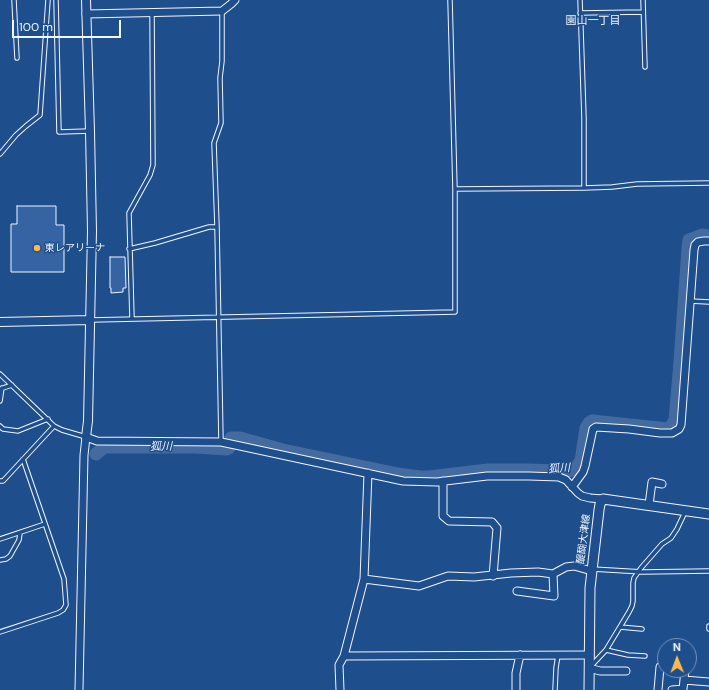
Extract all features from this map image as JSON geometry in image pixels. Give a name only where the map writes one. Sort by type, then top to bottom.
[{"type":"main road","points":[[603,499],[709,514]]},
{"type":"main road","name":"醍醐大津線","points":[[588,690],[590,588],[599,510],[603,499]]},
{"type":"street","points":[[78,690],[84,455],[88,421],[92,231],[86,0]]},
{"type":"street","points":[[86,14],[222,11],[235,0]]},
{"type":"street","points":[[572,487],[583,472],[593,429],[599,427],[672,433],[679,429],[681,425],[694,250],[695,245],[698,242],[709,241]]},
{"type":"street","points":[[0,322],[90,320]]},
{"type":"street","points":[[86,438],[97,441],[221,442],[404,481],[437,482],[487,476],[559,477],[566,480],[582,496],[603,499]]},
{"type":"street","points":[[340,690],[339,665],[344,656],[364,579],[368,473]]},
{"type":"street","points":[[442,481],[443,516],[449,521],[492,522],[497,528],[493,576]]},
{"type":"street","points":[[648,505],[652,482],[662,484]]},
{"type":"street","points":[[364,579],[419,586],[448,576],[474,577],[538,572],[553,574],[566,567],[574,566],[592,570]]},
{"type":"street","points":[[517,591],[554,596],[553,574]]},
{"type":"street","points":[[344,656],[589,655]]},
{"type":"street","points":[[516,690],[516,673],[520,656]]},
{"type":"street","points":[[589,668],[600,671],[626,671]]},
{"type":"street","points":[[658,690],[659,678]]},
{"type":"street","points":[[672,690],[683,689],[684,680],[709,682]]},
{"type":"lane","points":[[14,0],[17,58]]},
{"type":"lane","points":[[0,154],[21,130],[40,115],[48,0]]},
{"type":"lane","points":[[56,0],[59,132],[90,131]]},
{"type":"lane","points":[[90,320],[455,312],[455,189],[450,0]]},
{"type":"lane","points":[[580,0],[584,118],[584,188]]},
{"type":"lane","points":[[643,0],[645,67]]},
{"type":"lane","points":[[221,442],[214,143],[221,123],[220,78],[222,61],[222,11]]},
{"type":"lane","points":[[132,319],[129,213],[150,175],[153,165],[152,12]]},
{"type":"lane","points":[[580,13],[643,12]]},
{"type":"lane","points":[[455,189],[584,188],[636,184],[709,183]]},
{"type":"lane","points":[[129,249],[209,227],[217,227]]},
{"type":"lane","points":[[690,301],[709,302]]},
{"type":"lane","points":[[0,374],[54,426],[86,438]]},
{"type":"lane","points":[[0,402],[1,388],[12,385]]},
{"type":"lane","points":[[0,426],[3,429],[18,431],[48,419]]},
{"type":"lane","points":[[0,481],[3,481],[54,426]]},
{"type":"lane","points":[[0,632],[58,613],[66,605],[64,579],[23,459]]},
{"type":"lane","points":[[589,668],[606,650],[632,606],[633,583],[638,571],[662,544],[671,538],[685,511]]},
{"type":"lane","points":[[0,539],[45,524]]},
{"type":"lane","points":[[0,560],[10,556],[19,540],[20,533]]},
{"type":"lane","points":[[592,570],[643,572],[709,571]]},
{"type":"lane","points":[[620,627],[642,630]]},
{"type":"lane","points":[[606,650],[628,655],[645,656]]},
{"type":"lane","points":[[555,690],[558,655]]},
{"type":"building","name":"東レアリーナ","points":[[17,206],[56,206],[56,225],[64,225],[64,272],[11,272],[11,224],[17,224]]},
{"type":"building","points":[[110,257],[125,257],[126,288],[123,288],[123,292],[111,293]]},
{"type":"waterway","name":"狐川","points":[[231,438],[240,438],[283,450],[398,474],[420,477],[488,470],[574,470],[581,461],[586,428],[592,421],[668,429],[675,420],[689,240],[702,235],[709,236]]},
{"type":"waterway","name":"狐川","points":[[96,454],[106,447],[229,448]]},
{"type":"place","name":"東レアリーナ","points":[[37,248]]},
{"type":"district","name":"園山一丁目","points":[[593,21]]}]
